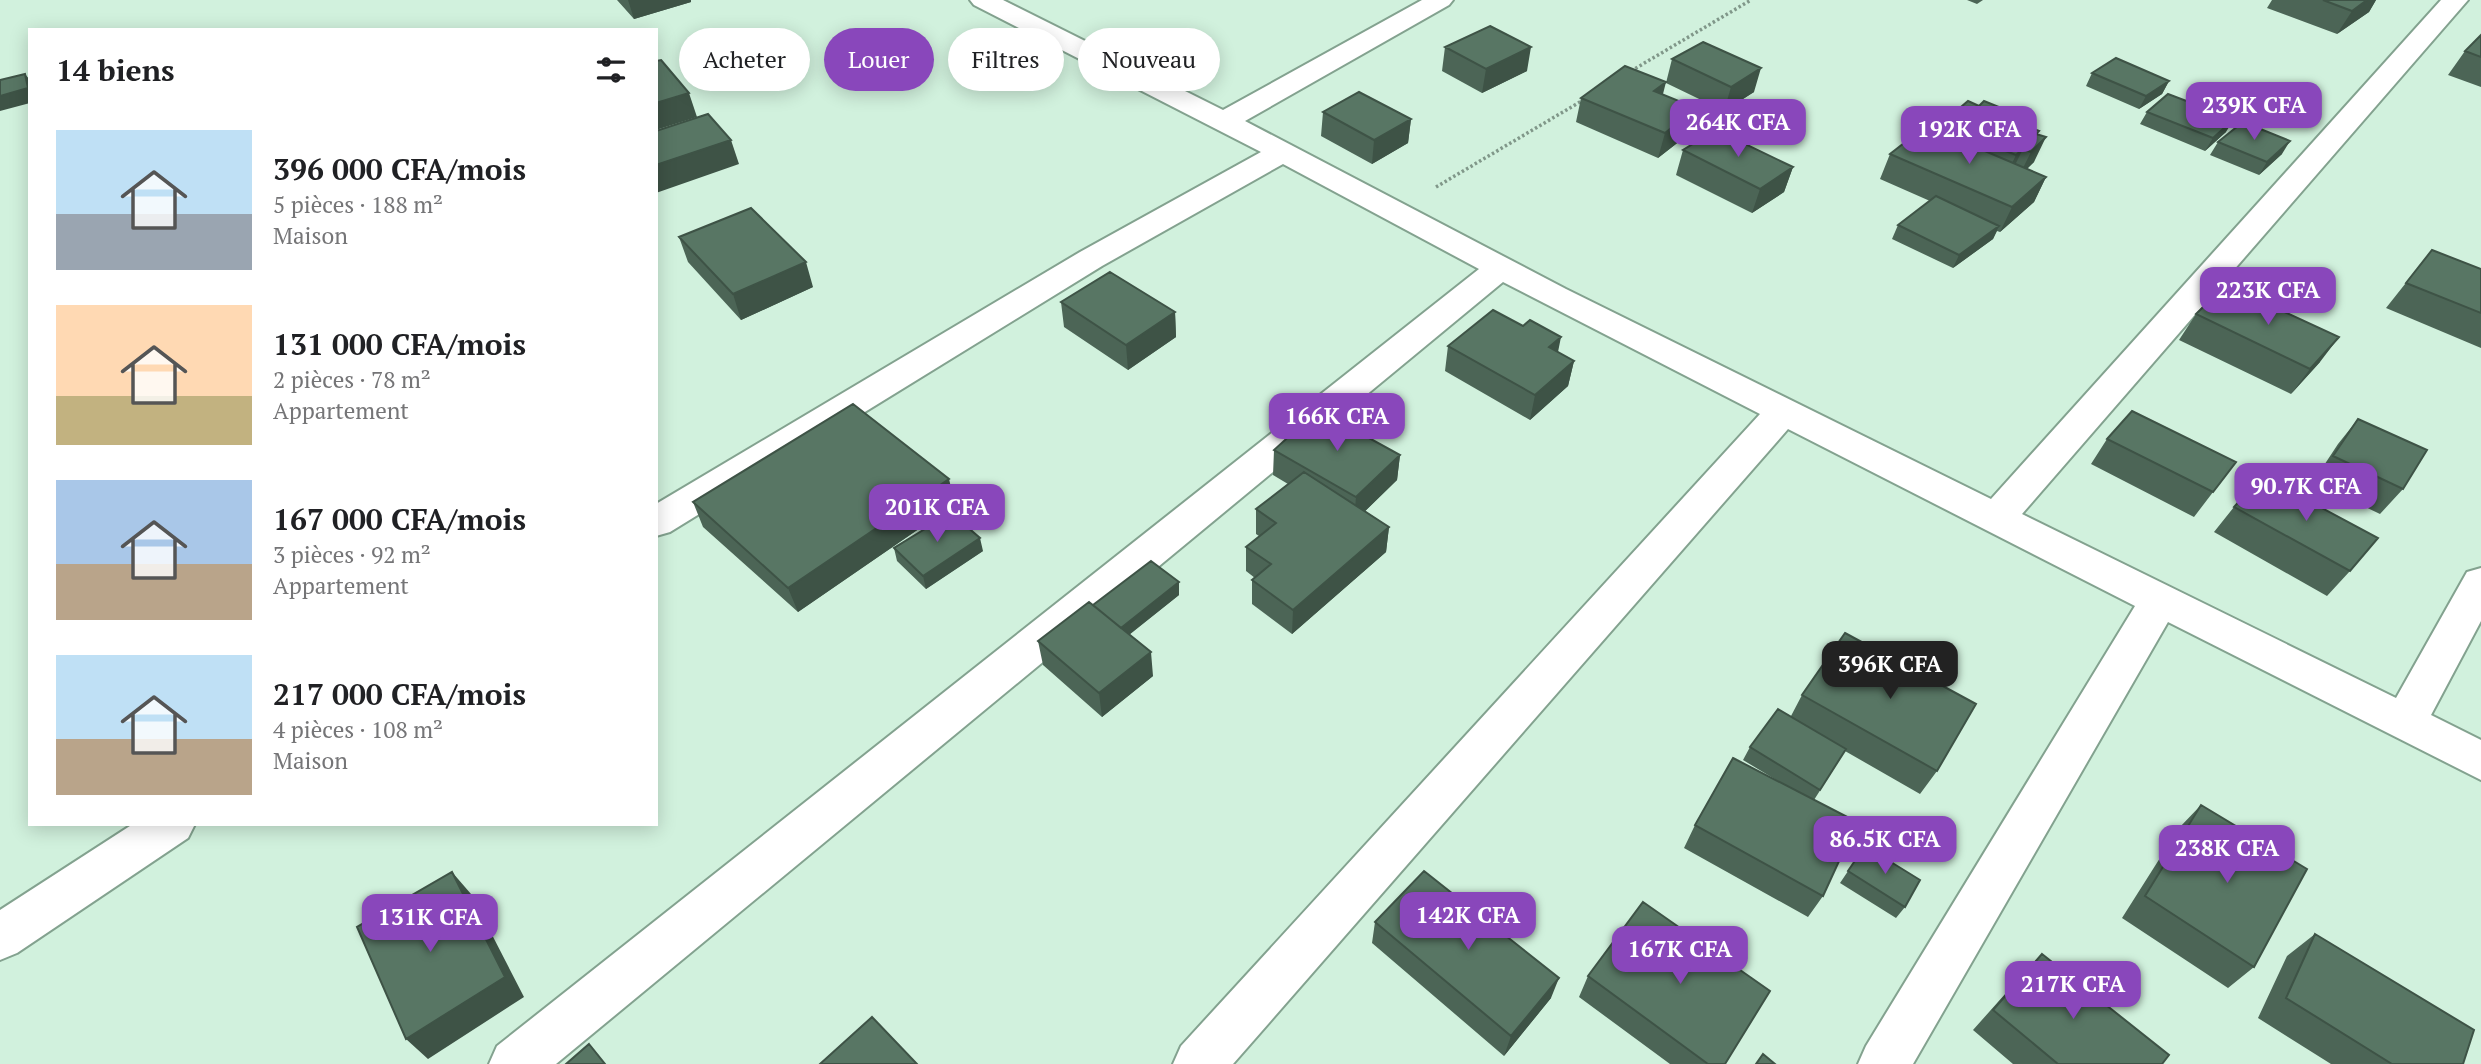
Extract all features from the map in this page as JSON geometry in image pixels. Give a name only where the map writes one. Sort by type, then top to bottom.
[{"type":"street","points":[[983,0],[1224,121],[1784,411],[2481,761]]},
{"type":"street","points":[[1224,121],[1440,0]]},
{"type":"street","points":[[1996,517],[2455,0]]},
{"type":"street","points":[[658,521],[1091,259],[1283,152]]},
{"type":"street","points":[[515,1064],[1502,267]]},
{"type":"street","points":[[1199,1064],[1784,411]]},
{"type":"street","points":[[2405,723],[2481,583]]},
{"type":"street","points":[[1884,1064],[2160,600]]},
{"type":"street","points":[[0,937],[169,826]]},
{"type":"path","points":[[1625,75],[1751,0]]},
{"type":"path","points":[[1395,211],[1590,96]]},
{"type":"building","points":[[2323,0],[2367,0],[2352,11]]},
{"type":"building","points":[[1490,26],[1531,47],[1486,69],[1445,47]]},
{"type":"building","points":[[2481,35],[2481,57],[2465,51]]},
{"type":"building","points":[[1703,42],[1761,68],[1731,87],[1672,59]]},
{"type":"building","points":[[2116,58],[2169,81],[2146,96],[2092,73]]},
{"type":"building","points":[[661,60],[679,81],[679,91],[689,93],[658,102],[658,61]]},
{"type":"building","points":[[1625,66],[1666,82],[1654,91],[1696,108],[1665,133],[1581,98]]},
{"type":"building","points":[[25,74],[28,88],[0,96],[0,80]]},
{"type":"building","points":[[1359,92],[1411,119],[1374,140],[1323,112]]},
{"type":"building","points":[[2168,94],[2234,119],[2213,138],[2147,112]]},
{"type":"building","points":[[1968,101],[1979,106],[1984,101],[2004,109],[1998,115],[2039,131],[2036,134],[2046,137],[2031,152],[2023,149],[2016,155],[1940,125]]},
{"type":"building","points":[[708,114],[731,140],[658,164],[658,130]]},
{"type":"building","points":[[2243,122],[2290,141],[2267,162],[2218,142]]},
{"type":"building","points":[[1926,126],[2046,177],[2012,207],[1890,154]]},
{"type":"building","points":[[1716,130],[1793,167],[1760,189],[1683,150]]},
{"type":"building","points":[[1936,196],[1999,226],[1959,255],[1898,225]]},
{"type":"building","points":[[751,208],[806,262],[733,294],[679,237]]},
{"type":"building","points":[[2432,250],[2481,269],[2481,313],[2406,283]]},
{"type":"building","points":[[1110,272],[1175,312],[1126,345],[1061,302]]},
{"type":"building","points":[[2226,285],[2339,337],[2310,369],[2196,314]]},
{"type":"building","points":[[1493,310],[1523,326],[1530,320],[1561,337],[1549,347],[1574,361],[1535,395],[1448,346]]},
{"type":"building","points":[[853,404],[949,479],[788,588],[693,502]]},
{"type":"building","points":[[1318,410],[1400,455],[1356,497],[1274,450]]},
{"type":"building","points":[[2132,411],[2236,462],[2213,492],[2107,439]]},
{"type":"building","points":[[2358,419],[2427,450],[2403,489],[2333,456]]},
{"type":"building","points":[[1304,472],[1389,527],[1293,610],[1252,580],[1271,564],[1246,547],[1276,523],[1256,509]]},
{"type":"building","points":[[2262,476],[2378,538],[2350,571],[2234,507]]},
{"type":"building","points":[[951,513],[980,538],[923,576],[894,548]]},
{"type":"building","points":[[1151,561],[1179,582],[1121,628],[1093,605]]},
{"type":"building","points":[[1089,602],[1151,652],[1099,693],[1038,641]]},
{"type":"building","points":[[1845,633],[1976,704],[1937,771],[1802,695]]},
{"type":"building","points":[[1778,709],[1846,749],[1820,790],[1750,747]]},
{"type":"building","points":[[1733,758],[1857,822],[1823,896],[1695,825]]},
{"type":"building","points":[[2201,805],[2307,869],[2254,967],[2145,896]]},
{"type":"building","points":[[1865,846],[1920,880],[1905,907],[1848,871]]},
{"type":"building","points":[[1424,871],[1559,978],[1511,1036],[1375,922]]},
{"type":"building","points":[[452,872],[505,977],[406,1039],[357,927]]},
{"type":"building","points":[[1643,902],[1770,991],[1725,1064],[1708,1064],[1588,976]]},
{"type":"building","points":[[2315,934],[2474,1030],[2463,1064],[2392,1064],[2286,998]]},
{"type":"building","points":[[2042,954],[2169,1055],[2162,1064],[2058,1064],[1993,1010]]},
{"type":"building","points":[[872,1017],[917,1064],[820,1064]]},
{"type":"building","points":[[589,1044],[605,1064],[566,1064]]},
{"type":"building","points":[[1763,1054],[1775,1064],[1756,1064]]}]
